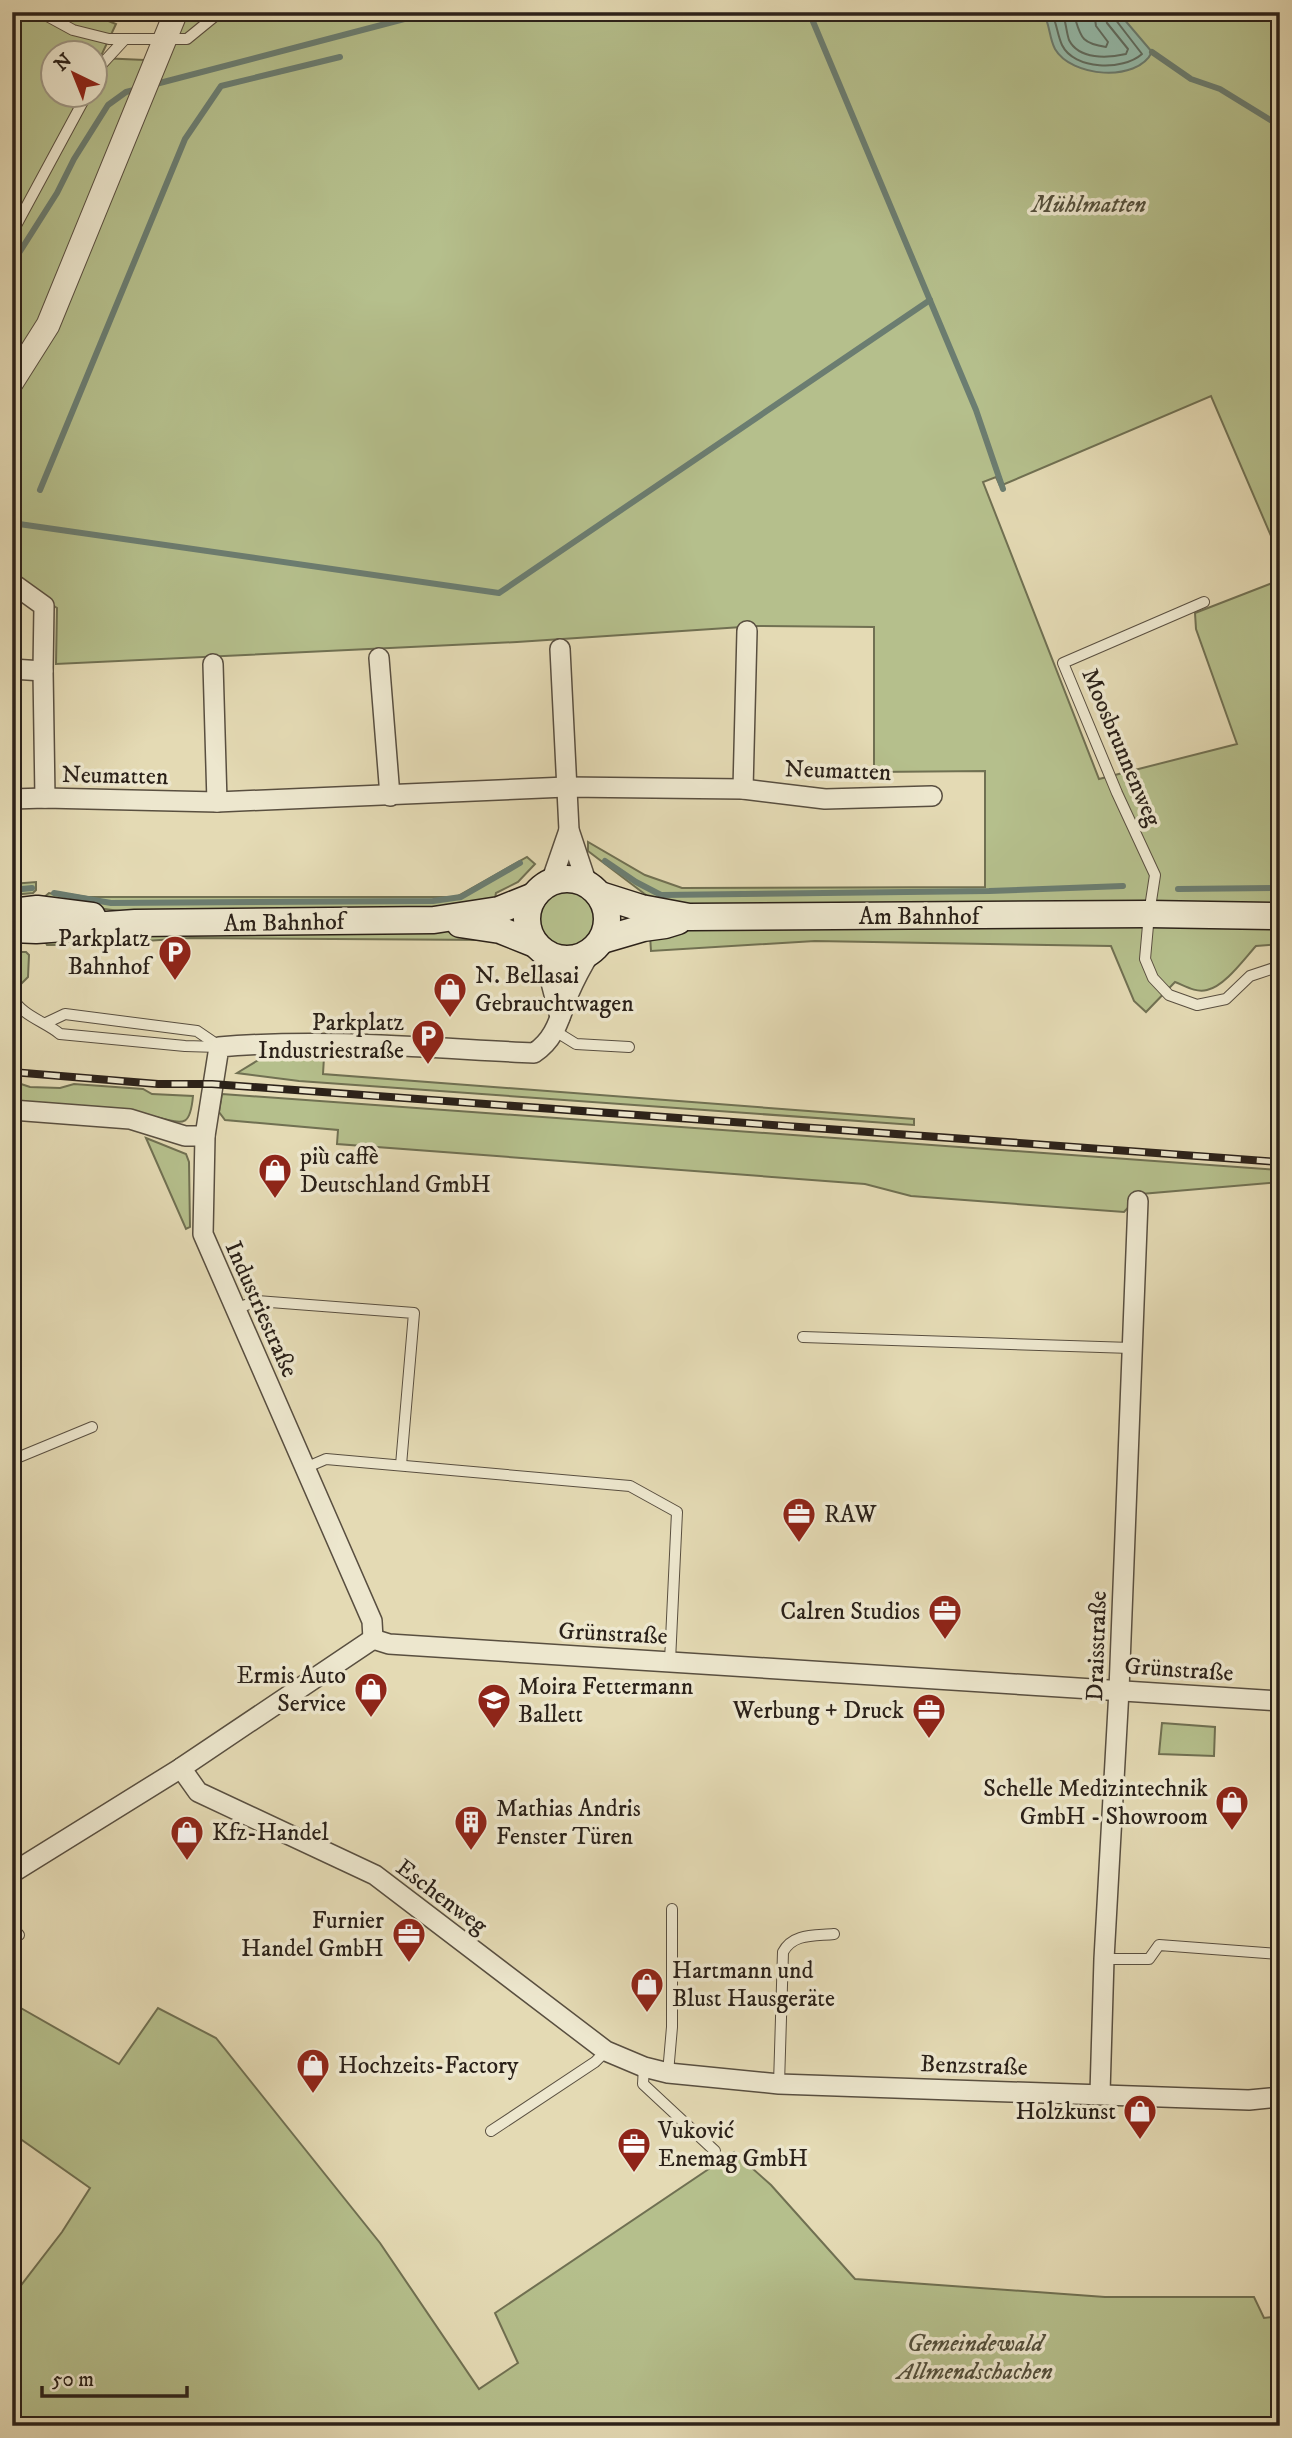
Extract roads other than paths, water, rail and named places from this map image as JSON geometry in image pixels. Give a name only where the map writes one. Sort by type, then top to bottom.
[{"type":"main road","name":"Am Bahnhof","points":[[12,929],[36,930],[135,923],[434,920],[499,910],[542,889],[573,879],[641,908],[689,917],[1149,914],[1280,916]]},
{"type":"main road","points":[[539,948],[529,933],[527,922],[528,910],[542,889]]},
{"type":"main road","points":[[594,890],[606,906],[608,921],[596,946]]},
{"type":"main road","name":"Am Bahnhof","points":[[12,912],[53,910],[135,923]]},
{"type":"main road","name":"Am Bahnhof","points":[[434,920],[500,930],[552,957],[568,960],[643,928],[665,925],[689,917]]},
{"type":"street","points":[[12,382],[48,325],[176,12]]},
{"type":"street","points":[[12,583],[44,606],[45,798]]},
{"type":"street","points":[[743,789],[747,631]]},
{"type":"street","points":[[560,649],[569,830],[594,890]]},
{"type":"street","points":[[379,658],[390,796]]},
{"type":"street","points":[[213,664],[217,802]]},
{"type":"street","points":[[12,669],[43,671]]},
{"type":"street","name":"Neumatten","points":[[12,799],[217,802],[566,787],[743,789],[825,799],[932,796]]},
{"type":"street","points":[[542,889],[569,830]]},
{"type":"street","points":[[219,1047],[272,1042],[534,1053],[546,1045],[558,1025],[570,990],[596,946]]},
{"type":"street","points":[[539,948],[558,1025]]},
{"type":"street","name":"Industriestraße","points":[[219,1047],[205,1136],[203,1234],[372,1621],[373,1639]]},
{"type":"street","points":[[12,1110],[130,1119],[185,1136],[205,1136]]},
{"type":"street","name":"Draisstraße","points":[[1100,2093],[1138,1201]]},
{"type":"street","points":[[12,1873],[181,1768],[373,1639]]},
{"type":"street","name":"Grünstraße","points":[[373,1639],[389,1644],[1280,1701]]},
{"type":"street","name":"Eschenweg","points":[[181,1768],[198,1792],[375,1875],[606,2052],[668,2073]]},
{"type":"street","name":"Benzstraße","points":[[668,2073],[779,2084],[1249,2100],[1280,2097]]},
{"type":"lane","points":[[40,12],[73,30],[109,39],[187,39],[220,12]]},
{"type":"lane","points":[[108,57],[125,39]]},
{"type":"lane","points":[[12,233],[79,108]]},
{"type":"lane","name":"Moosbrunnenweg","points":[[1149,914],[1155,875],[1117,793],[1063,663],[1204,602]]},
{"type":"lane","points":[[1149,914],[1145,959],[1153,978],[1169,995],[1197,1005],[1226,999],[1250,976],[1280,966]]},
{"type":"lane","points":[[12,997],[17,1006],[60,1034],[219,1047]]},
{"type":"lane","points":[[46,1023],[65,1014],[197,1031],[219,1047]]},
{"type":"lane","points":[[558,1025],[576,1044],[629,1047]]},
{"type":"lane","points":[[234,1309],[257,1301],[414,1313],[401,1465]]},
{"type":"lane","points":[[803,1337],[1131,1348]]},
{"type":"lane","points":[[12,1460],[92,1427]]},
{"type":"lane","points":[[304,1468],[326,1459],[630,1486],[677,1513],[670,1661]]},
{"type":"lane","points":[[668,2073],[672,2027],[672,1909]]},
{"type":"lane","points":[[779,2084],[783,1952],[788,1943],[801,1937],[834,1934]]},
{"type":"lane","points":[[1104,1959],[1149,1959],[1159,1945],[1280,1954]]},
{"type":"lane","points":[[491,2131],[606,2052]]},
{"type":"lane","points":[[644,2067],[643,2084],[715,2151]]},
{"type":"water","points":[[1043,12],[1118,12],[1152,52],[1144,62],[1133,69],[1119,72],[1104,73],[1075,66],[1055,49]]},
{"type":"waterway","points":[[152,85],[431,12]]},
{"type":"waterway","points":[[809,12],[976,410],[1003,489]]},
{"type":"waterway","points":[[1152,52],[1191,79],[1220,89],[1280,126]]},
{"type":"waterway","points":[[40,490],[185,139],[221,86],[340,57]]},
{"type":"waterway","points":[[12,264],[108,105],[126,92],[138,89]]},
{"type":"waterway","points":[[12,523],[499,593],[930,300]]},
{"type":"waterway","points":[[605,861],[661,895],[989,891],[1123,886]]},
{"type":"waterway","points":[[54,893],[111,903],[433,901],[461,897],[520,863]]},
{"type":"waterway","points":[[12,890],[32,888]]},
{"type":"waterway","points":[[1178,889],[1280,888]]},
{"type":"railway","points":[[12,1072],[158,1084],[212,1084],[1280,1162]]},
{"type":"place","name":"Parkplatz Bahnhof","points":[[175,982]]},
{"type":"place","name":"N. Bellasai Gebrauchtwagen","points":[[450,1019]]},
{"type":"place","name":"Parkplatz Industriestraße","points":[[428,1066]]},
{"type":"place","name":"più caffè Deutschland GmbH","points":[[275,1200]]},
{"type":"place","name":"RAW","points":[[799,1544]]},
{"type":"place","name":"Calren Studios","points":[[945,1641]]},
{"type":"place","name":"Ermis Auto Service","points":[[371,1719]]},
{"type":"place","name":"Moira Fettermann Ballett","points":[[494,1730]]},
{"type":"place","name":"Werbung + Druck","points":[[929,1740]]},
{"type":"place","name":"Schelle Medizintechnik GmbH - Showroom","points":[[1232,1832]]},
{"type":"place","name":"Mathias Andris Fenster Türen","points":[[471,1852]]},
{"type":"place","name":"Kfz-Handel","points":[[187,1862]]},
{"type":"place","name":"Furnier Handel GmbH","points":[[409,1964]]},
{"type":"place","name":"Hartmann und Blust Hausgeräte","points":[[647,2014]]},
{"type":"place","name":"Hochzeits-Factory","points":[[313,2095]]},
{"type":"place","name":"Holzkunst","points":[[1140,2141]]},
{"type":"place","name":"Vuković Enemag GmbH","points":[[634,2174]]},
{"type":"park label","name":"Mühlmatten","points":[[1089,204]]},
{"type":"park label","name":"Gemeindewald Allmendschachen","points":[[975,2357]]}]
